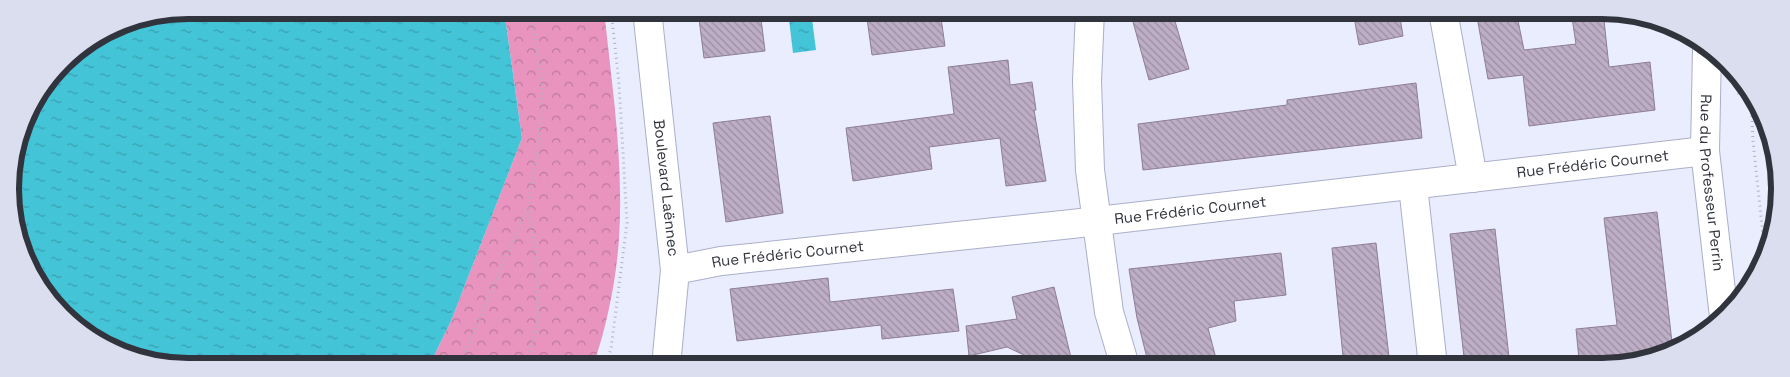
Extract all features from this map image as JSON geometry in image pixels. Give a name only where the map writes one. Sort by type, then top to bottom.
[{"type":"street","name":"Boulevard Laënnec","points":[[648,19],[675,270],[667,358]]},
{"type":"street","points":[[1090,19],[1087,81],[1090,170],[1109,312],[1123,358]]},
{"type":"street","points":[[1444,19],[1473,178]]},
{"type":"street","name":"Rue du Professeur Perrin","points":[[1707,56],[1705,151],[1723,308]]},
{"type":"street","name":"Rue Frédéric Cournet","points":[[675,270],[730,260],[1413,186],[1705,151]]},
{"type":"street","points":[[1413,186],[1432,358]]},
{"type":"path","points":[[462,358],[528,206],[539,144],[542,86],[533,19]]},
{"type":"path","points":[[607,358],[611,349],[628,223],[620,83],[613,19]]},
{"type":"path","points":[[1752,109],[1763,238]]},
{"type":"path","points":[[528,206],[536,252],[538,323],[528,358]]},
{"type":"green space","points":[[505,19],[605,19],[619,153],[620,210],[618,255],[613,287],[607,319],[596,358],[433,358],[451,321],[522,138]]},
{"type":"water","points":[[177,19],[505,19],[522,138],[451,321],[433,358],[166,357],[134,349],[113,341],[85,323],[68,309],[54,292],[36,264],[25,232],[19,200],[19,177],[22,155],[28,134],[41,104],[68,68],[94,47],[113,36],[155,22]]},
{"type":"water","points":[[789,19],[812,19],[816,50],[793,53]]},
{"type":"building","points":[[699,19],[761,19],[765,51],[704,58]]},
{"type":"building","points":[[867,19],[941,19],[945,46],[872,55]]},
{"type":"building","points":[[1132,19],[1174,19],[1189,69],[1149,80]]},
{"type":"building","points":[[1354,19],[1400,19],[1403,36],[1359,45]]},
{"type":"building","points":[[1477,19],[1518,19],[1524,50],[1576,44],[1572,19],[1604,19],[1609,67],[1650,62],[1655,110],[1529,126],[1523,75],[1488,79]]},
{"type":"building","points":[[1008,60],[1010,85],[1032,82],[1036,110],[1034,110],[1046,181],[1006,186],[1000,138],[929,147],[932,169],[853,181],[846,128],[954,114],[948,67]]},
{"type":"building","points":[[1416,83],[1422,138],[1143,170],[1138,124],[1287,105],[1287,100]]},
{"type":"building","points":[[770,116],[783,213],[726,222],[713,123]]},
{"type":"building","points":[[1657,212],[1672,342],[1635,355],[1613,358],[1613,356],[1579,358],[1576,329],[1617,325],[1604,218]]},
{"type":"building","points":[[1495,229],[1509,358],[1464,358],[1450,234]]},
{"type":"building","points":[[1376,243],[1389,358],[1343,358],[1332,248]]},
{"type":"building","points":[[1281,253],[1286,295],[1234,301],[1236,321],[1208,328],[1216,358],[1147,358],[1137,318],[1129,269]]},
{"type":"building","points":[[828,278],[830,302],[953,289],[959,331],[882,339],[881,325],[737,341],[730,289]]},
{"type":"building","points":[[1054,287],[1071,358],[1026,358],[1026,356],[1007,347],[969,356],[966,326],[1017,319],[1012,297]]}]
